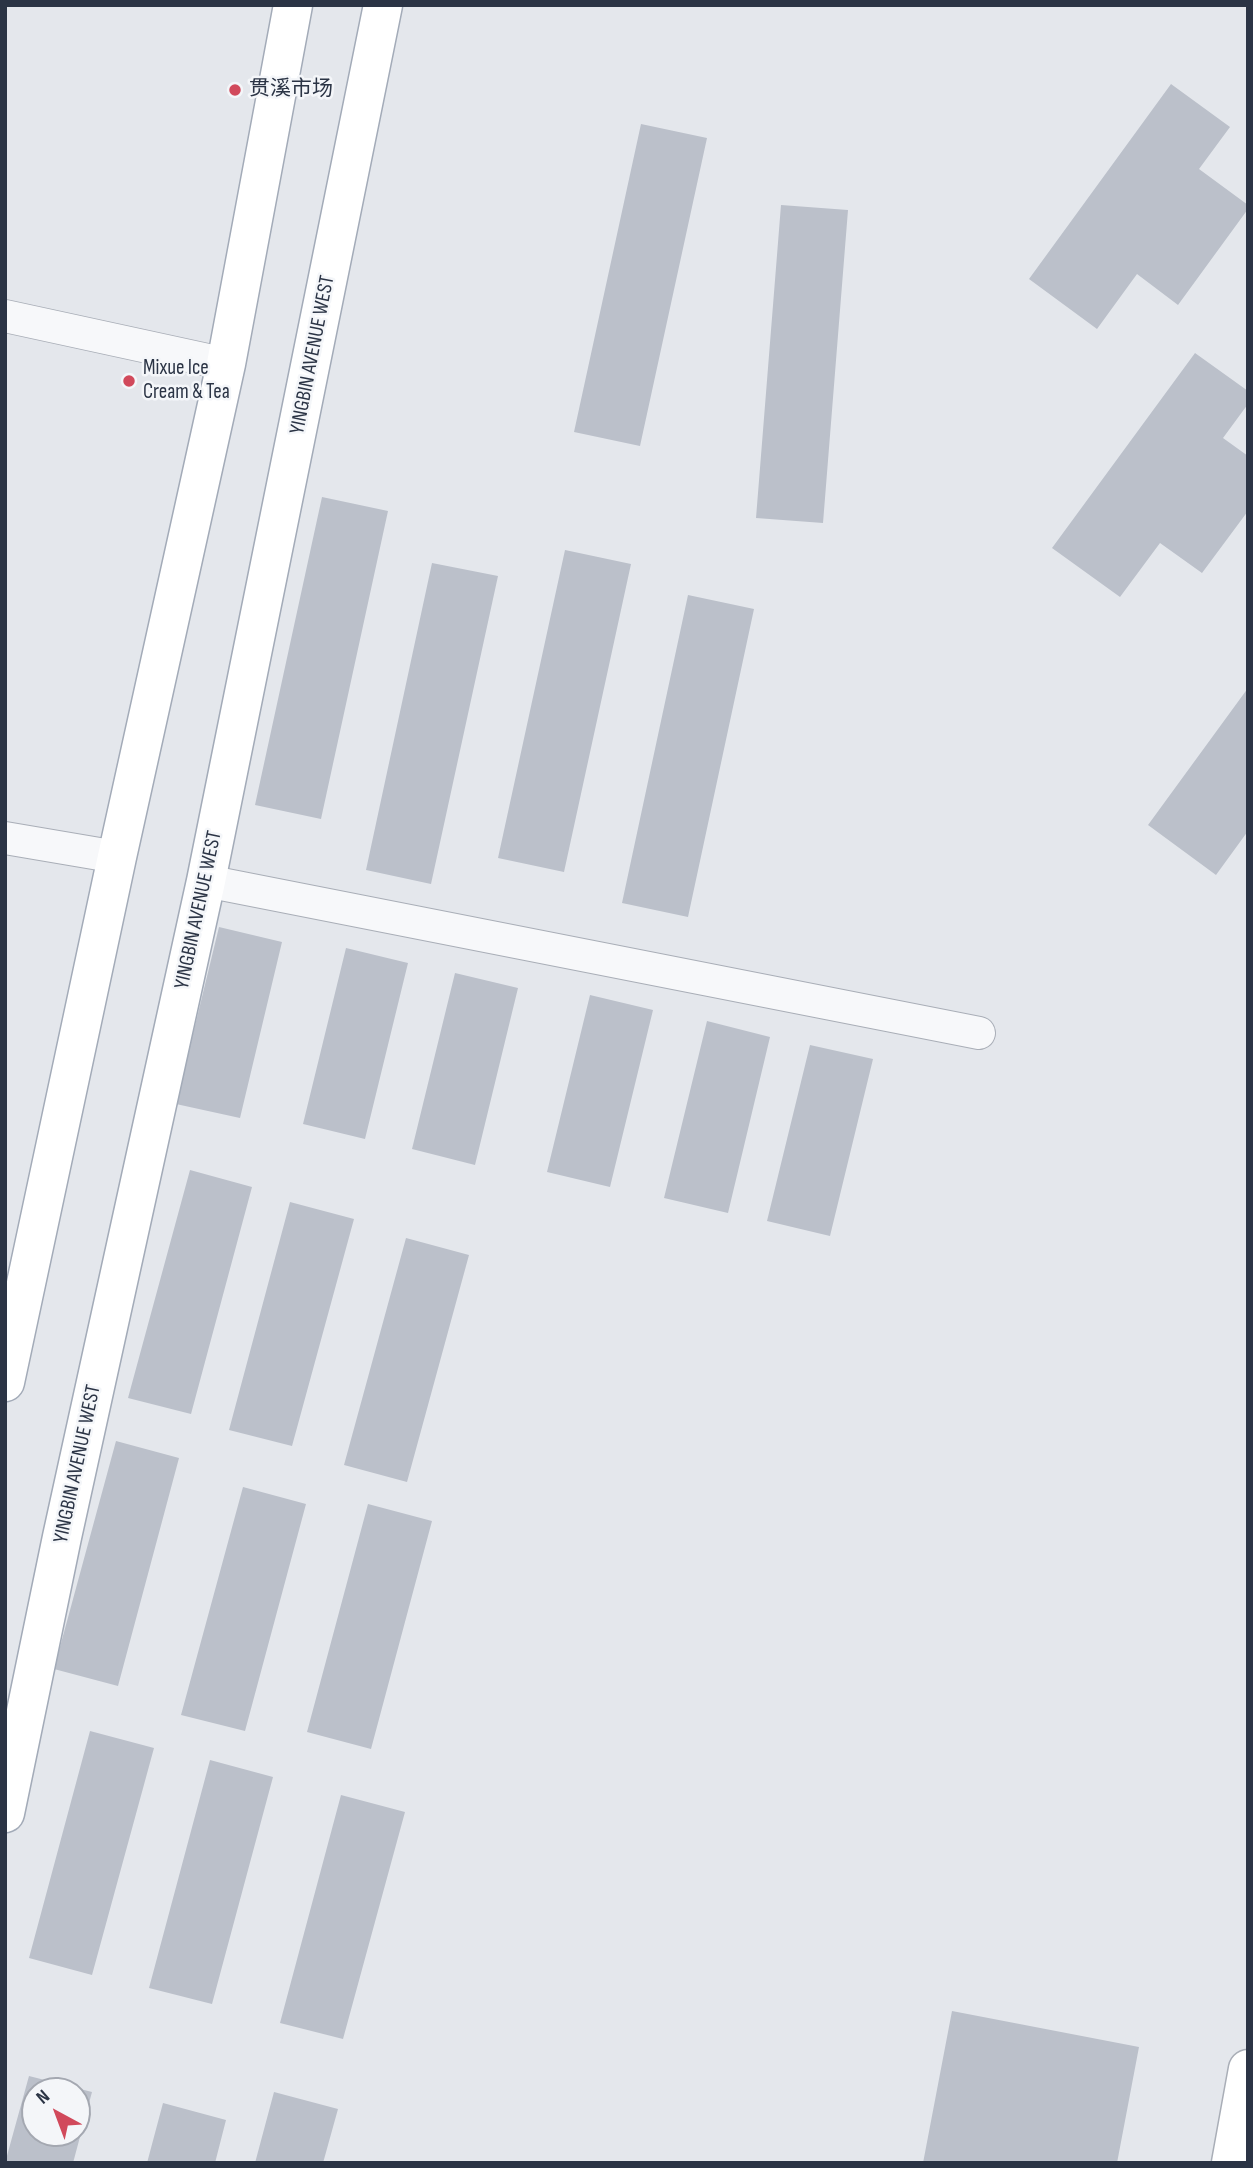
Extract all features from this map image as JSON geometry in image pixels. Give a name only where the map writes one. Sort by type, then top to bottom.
[{"type":"main road","points":[[7,1370],[226,364],[293,5]]},
{"type":"main road","name":"YINGBIN AVENUE WEST","points":[[5,1813],[62,1537],[206,881],[383,5]]},
{"type":"main road","points":[[1231,2163],[1248,2069]]},
{"type":"street","points":[[5,316],[226,364]]},
{"type":"street","points":[[5,838],[117,856]]},
{"type":"street","points":[[206,881],[979,1033]]},
{"type":"building","points":[[1171,84],[1230,127],[1199,169],[1248,205],[1248,209],[1178,305],[1137,274],[1097,329],[1029,279]]},
{"type":"building","points":[[641,124],[707,138],[640,446],[574,432]]},
{"type":"building","points":[[781,205],[848,210],[823,523],[756,518]]},
{"type":"building","points":[[1195,353],[1248,391],[1248,404],[1223,438],[1248,456],[1248,511],[1202,573],[1160,543],[1120,597],[1052,548]]},
{"type":"building","points":[[322,497],[388,511],[321,819],[255,805]]},
{"type":"building","points":[[565,550],[631,564],[564,872],[498,858]]},
{"type":"building","points":[[432,563],[498,576],[431,884],[366,870]]},
{"type":"building","points":[[688,595],[754,609],[688,917],[622,903]]},
{"type":"building","points":[[1248,688],[1248,831],[1216,875],[1148,825]]},
{"type":"building","points":[[219,927],[282,942],[240,1118],[176,1104]]},
{"type":"building","points":[[346,948],[408,963],[365,1139],[303,1124]]},
{"type":"building","points":[[455,973],[518,988],[475,1165],[412,1149]]},
{"type":"building","points":[[590,995],[653,1010],[610,1187],[547,1172]]},
{"type":"building","points":[[707,1021],[770,1037],[728,1213],[664,1198]]},
{"type":"building","points":[[810,1045],[873,1059],[830,1236],[767,1221]]},
{"type":"building","points":[[190,1170],[252,1187],[191,1414],[128,1398]]},
{"type":"building","points":[[290,1202],[354,1219],[292,1446],[229,1430]]},
{"type":"building","points":[[406,1238],[469,1255],[407,1482],[344,1465]]},
{"type":"building","points":[[116,1441],[179,1458],[118,1686],[54,1669]]},
{"type":"building","points":[[243,1487],[306,1504],[245,1731],[181,1715]]},
{"type":"building","points":[[368,1504],[432,1521],[371,1749],[307,1732]]},
{"type":"building","points":[[90,1731],[154,1748],[92,1975],[29,1958]]},
{"type":"building","points":[[210,1760],[273,1777],[212,2004],[149,1988]]},
{"type":"building","points":[[341,1795],[405,1812],[343,2039],[280,2023]]},
{"type":"building","points":[[952,2011],[1139,2047],[1117,2163],[923,2163]]},
{"type":"building","points":[[274,2092],[338,2109],[323,2163],[255,2163]]},
{"type":"building","points":[[163,2103],[226,2120],[215,2163],[147,2163]]},
{"type":"building","points":[[21,2105],[21,2147],[77,2147],[73,2163],[5,2163]]},
{"type":"place","name":"贯溪市场","points":[[235,90]]},
{"type":"place","name":"Mixue Ice Cream & Tea","points":[[129,381]]}]
